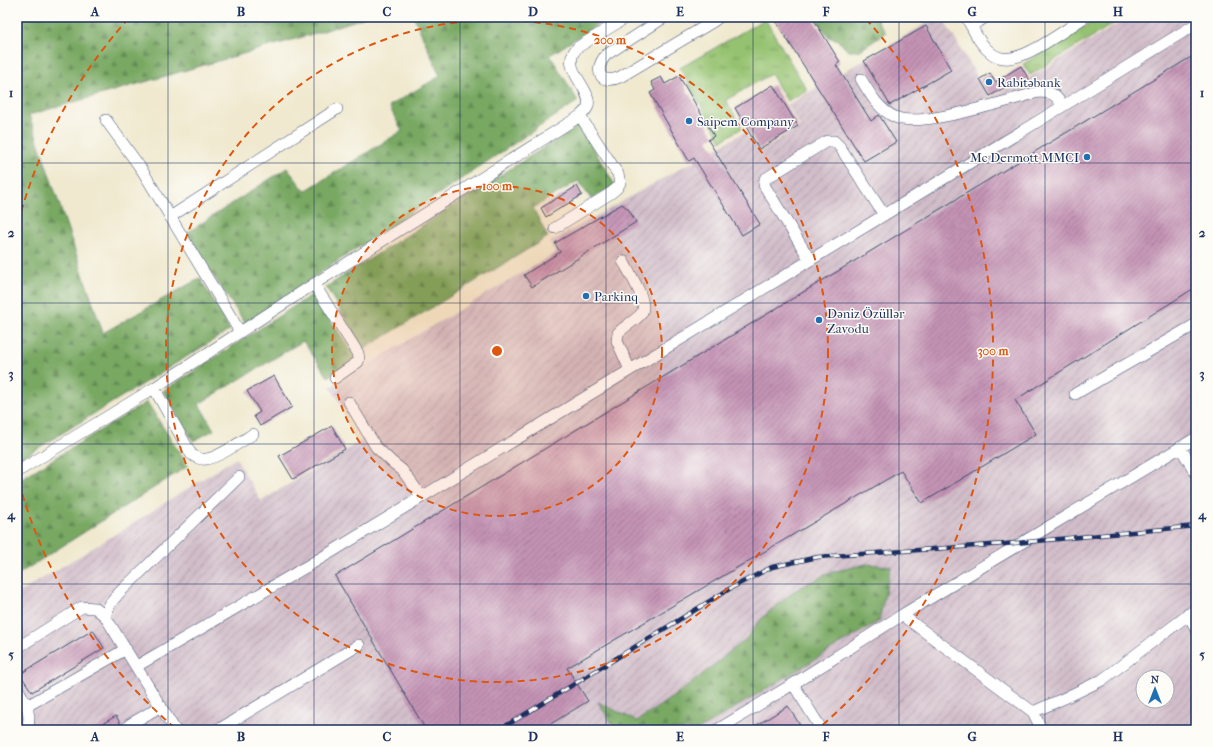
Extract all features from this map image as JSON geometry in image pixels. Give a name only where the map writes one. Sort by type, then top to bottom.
[{"type":"street","points":[[17,472],[154,388],[314,284],[580,116],[589,105],[587,97],[573,69],[571,58],[573,52],[578,47],[627,17]]},
{"type":"street","points":[[665,17],[606,55],[600,62],[599,74],[604,79],[612,80],[620,77],[719,17]]},
{"type":"street","points":[[986,17],[969,21],[982,43],[990,52],[1000,58],[1010,58],[1022,55],[1085,17]]},
{"type":"street","points":[[137,666],[422,497],[1196,24]]},
{"type":"street","points":[[861,79],[881,108],[889,114],[904,120],[947,116],[1040,92],[1048,92],[1055,95],[1063,106]]},
{"type":"street","points":[[170,217],[337,109]]},
{"type":"street","points":[[555,228],[611,193],[620,183],[618,174],[580,116]]},
{"type":"street","points":[[106,120],[142,170],[240,332]]},
{"type":"street","points":[[810,260],[764,186],[765,179],[774,173],[827,141],[834,141],[840,147],[884,215]]},
{"type":"street","points":[[623,261],[642,298],[643,309],[641,315],[618,333],[617,341],[630,370]]},
{"type":"street","points":[[314,284],[358,353],[360,359],[335,378]]},
{"type":"street","points":[[1075,394],[1196,324]]},
{"type":"street","points":[[154,388],[192,454],[196,458],[204,460],[214,457],[254,434]]},
{"type":"street","points":[[349,402],[376,447],[402,470],[422,497]]},
{"type":"street","points":[[717,730],[902,615],[1196,438]]},
{"type":"street","points":[[1180,447],[1196,473]]},
{"type":"street","points":[[105,616],[110,604],[119,593],[239,477]]},
{"type":"street","points":[[17,648],[82,607],[95,608],[105,616],[175,730]]},
{"type":"street","points":[[1033,712],[1102,680],[1192,612],[1196,629]]},
{"type":"street","points":[[902,615],[1033,712],[1042,730]]},
{"type":"street","points":[[218,730],[359,645]]},
{"type":"street","points":[[27,706],[126,649]]},
{"type":"street","points":[[793,684],[822,730]]},
{"type":"street","points":[[17,687],[27,706],[30,717],[28,730]]},
{"type":"street","points":[[129,725],[161,706]]},
{"type":"shaded area","name":"Dəniz Özüllər Zavodu","points":[[937,17],[942,17],[990,98],[1016,81],[1022,89],[1032,83],[1029,78],[1129,17],[1196,17],[1196,730],[17,730],[17,594],[124,529],[236,458],[261,501],[364,439],[330,387],[555,253],[550,242],[745,132],[760,151],[800,126],[787,105]]},
{"type":"green space","points":[[17,17],[365,17],[327,30],[29,115],[103,333],[200,278],[230,330],[17,461]]},
{"type":"green space","points":[[414,17],[610,17],[550,55],[578,101],[245,323],[185,234],[287,168],[305,191],[402,131],[389,106],[440,76]]},
{"type":"green space","points":[[816,17],[875,17],[886,33],[859,51],[848,51],[836,39],[829,38]]},
{"type":"green space","points":[[1101,17],[1124,17],[1030,75],[1023,64]]},
{"type":"green space","points":[[765,19],[807,90],[787,101],[771,74],[726,100],[742,128],[721,141],[680,68]]},
{"type":"green space","points":[[579,125],[615,185],[591,199],[578,181],[533,208],[548,237],[364,349],[326,287]]},
{"type":"green space","points":[[313,294],[356,358],[328,377],[303,341],[199,404],[214,430],[193,441],[163,391]]},
{"type":"green space","points":[[147,402],[188,466],[17,575],[17,481]]},
{"type":"green space","points":[[866,564],[891,566],[879,621],[698,730],[616,730],[598,702],[637,721],[684,689],[746,639],[762,618],[794,591],[828,573]]},
{"type":"building","points":[[773,17],[812,17],[840,62],[836,65],[871,121],[879,115],[896,142],[864,161]]},
{"type":"building","points":[[926,26],[951,70],[890,105],[864,61]]},
{"type":"building","points":[[1196,54],[1196,287],[1015,400],[1036,434],[922,503],[901,471],[567,668],[588,701],[541,730],[426,730],[335,576]]},
{"type":"building","points":[[1021,66],[1031,83],[1022,88],[1017,80],[990,96],[980,79],[990,73],[995,82]]},
{"type":"building","points":[[679,76],[714,136],[708,140],[760,224],[742,235],[694,158],[689,161],[650,93],[655,90],[651,82],[661,77],[665,84]]},
{"type":"building","points":[[773,85],[798,126],[759,149],[735,108]]},
{"type":"building","points":[[577,186],[582,195],[546,217],[541,208]]},
{"type":"building","points":[[622,204],[629,210],[636,222],[532,287],[524,275],[560,252],[555,243]]},
{"type":"building","points":[[274,376],[292,407],[260,426],[254,416],[260,412],[247,391]]},
{"type":"building","points":[[332,426],[345,449],[293,479],[279,456]]},
{"type":"building","points":[[93,630],[104,648],[32,692],[20,674]]},
{"type":"building","points":[[788,706],[803,730],[749,730]]},
{"type":"building","points":[[116,716],[124,730],[92,730]]},
{"type":"railway","points":[[499,730],[731,588],[772,567],[818,557],[1005,544],[1196,526]]},
{"type":"place","name":"Rabitəbank","points":[[989,82]]},
{"type":"place","name":"Saipem Company","points":[[689,121]]},
{"type":"place","name":"Mc Dermott MMCI","points":[[1087,157]]},
{"type":"place","name":"Parkinq","points":[[586,296]]},
{"type":"place","name":"Dəniz Özüllər Zavodu","points":[[819,320]]}]
